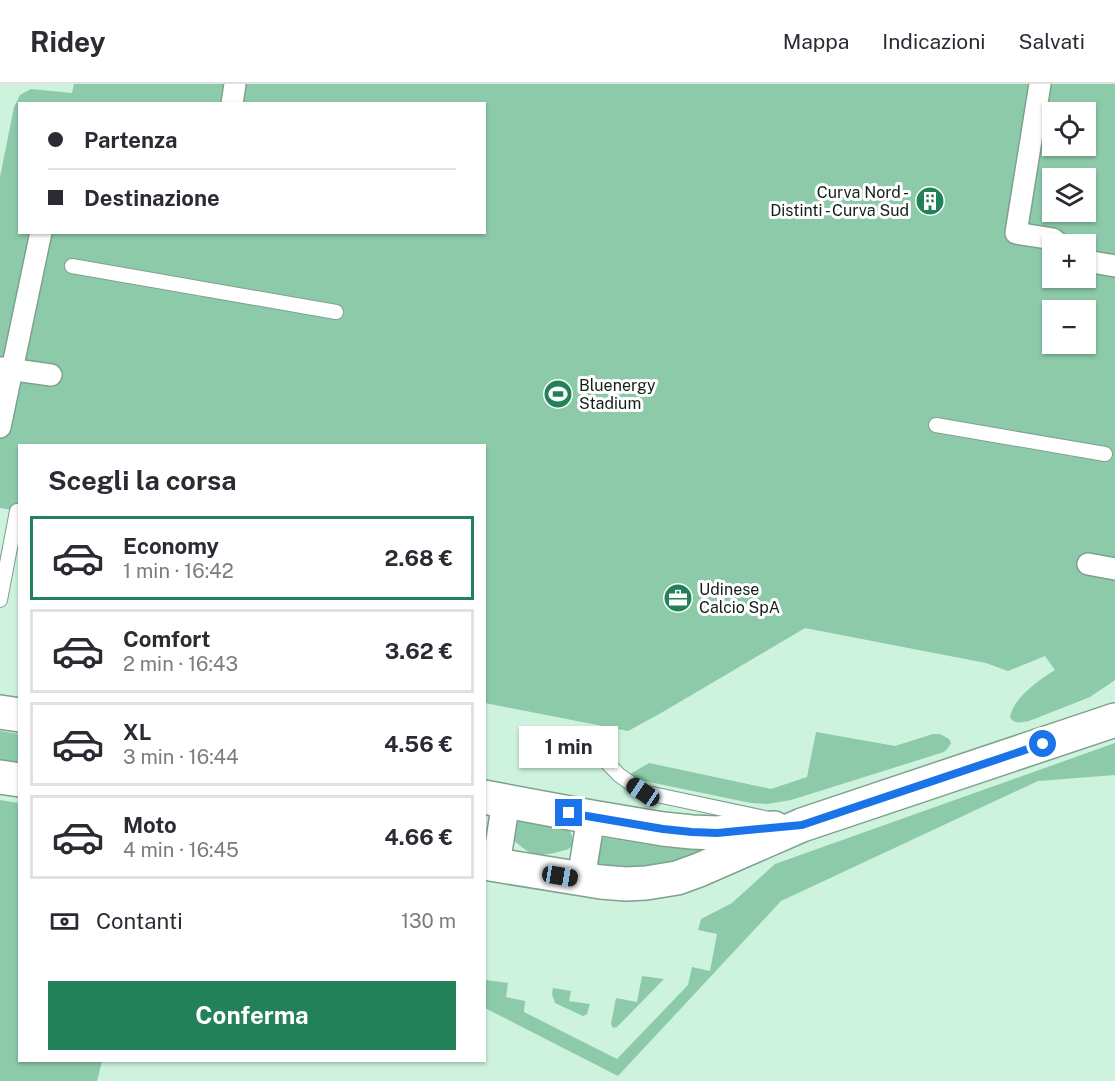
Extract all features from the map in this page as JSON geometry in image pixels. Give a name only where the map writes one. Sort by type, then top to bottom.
[{"type":"street","points":[[232,102],[235,84]]},
{"type":"street","points":[[1040,84],[1016,233],[1042,237]]},
{"type":"street","points":[[0,427],[6,369],[40,234]]},
{"type":"street","points":[[1096,263],[1115,266]]},
{"type":"street","points":[[6,369],[51,375]]},
{"type":"street","points":[[1088,564],[1115,569]]},
{"type":"street","points":[[0,712],[18,715]]},
{"type":"street","points":[[802,825],[709,833],[663,829],[495,799],[490,864],[626,884],[677,878],[802,825],[1112,718]]},
{"type":"street","points":[[0,777],[18,780]]},
{"type":"street","points":[[581,879],[591,817]]},
{"type":"lane","points":[[72,266],[336,312]]},
{"type":"lane","points":[[936,425],[1105,454]]},
{"type":"lane","points":[[0,600],[17,511]]},
{"type":"lane","points":[[597,752],[619,775],[643,792],[802,825]]},
{"type":"green space","name":"Bluenergy Stadium","points":[[74,84],[1115,84],[1115,680],[1090,697],[1029,721],[1016,722],[1010,717],[1017,702],[1028,690],[1055,670],[1045,656],[1008,671],[986,663],[805,628],[628,731],[486,703],[486,444],[18,444],[18,511],[0,508],[0,177],[14,107],[20,95],[31,89],[72,93]]},
{"type":"green space","points":[[0,731],[18,734],[18,766],[0,763]]},
{"type":"green space","points":[[816,732],[895,746],[933,734],[940,734],[949,739],[951,743],[944,752],[791,800],[767,804],[751,803],[625,777],[649,763],[771,789],[807,777]]},
{"type":"green space","points":[[1115,743],[1115,775],[1038,781],[781,901],[618,1076],[486,1009],[486,980],[508,983],[506,997],[525,1001],[524,1012],[617,1059],[688,985],[692,967],[710,971],[717,934],[698,930],[701,919],[732,903],[775,864]]},
{"type":"green space","points":[[0,800],[18,803],[18,1062],[102,1062],[97,1081],[0,1081]]},
{"type":"green space","points":[[521,820],[567,829],[574,843],[569,848],[558,852],[542,855],[532,853],[511,838],[515,822]]},
{"type":"green space","points":[[599,837],[670,848],[740,845],[645,869],[594,868]]},
{"type":"green space","points":[[642,976],[664,979],[617,1027],[613,1028],[611,1024],[616,998],[637,1002]]},
{"type":"green space","points":[[553,988],[571,991],[569,1001],[590,1004],[587,1014],[583,1016],[555,1003]]},
{"type":"place","name":"Curva Nord - Distinti - Curva Sud","points":[[930,201]]},
{"type":"place","name":"Bluenergy Stadium","points":[[558,394]]},
{"type":"place","name":"Udinese Calcio SpA","points":[[678,598]]},
{"type":"route","points":[[569,813],[692,832],[717,833],[802,825],[1043,744]]}]
